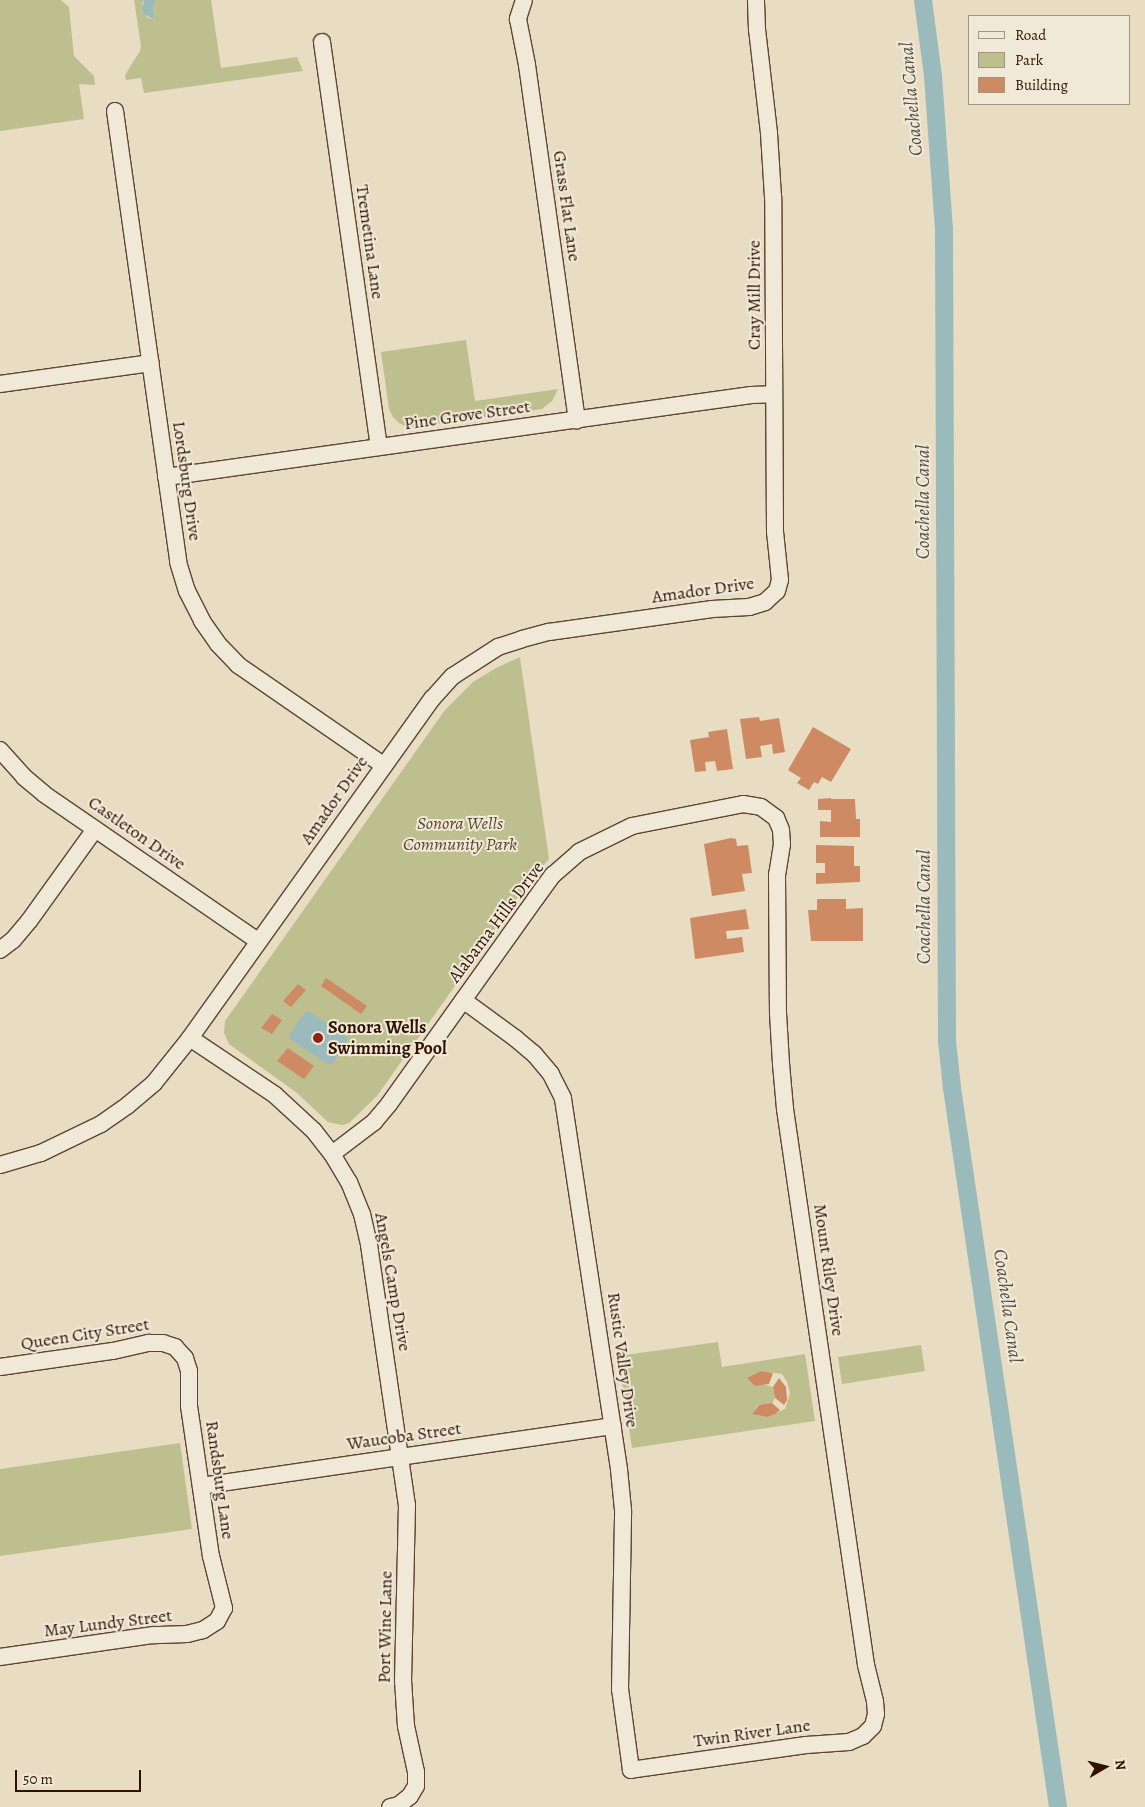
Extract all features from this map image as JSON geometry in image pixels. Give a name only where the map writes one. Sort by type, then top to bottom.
[{"type":"street","name":"Grass Flat Lane","points":[[524,0],[518,19],[527,65],[577,420]]},
{"type":"street","name":"Cray Mill Drive","points":[[756,0],[757,30],[769,133],[773,197],[775,532],[780,580],[777,591]]},
{"type":"street","name":"Tremetina Lane","points":[[322,42],[379,448]]},
{"type":"street","name":"Lordsburg Drive","points":[[115,111],[178,562],[187,591],[202,621],[218,644],[245,670],[383,765]]},
{"type":"street","points":[[0,384],[150,364]]},
{"type":"street","name":"Pine Grove Street","points":[[166,477],[751,395],[774,394]]},
{"type":"street","name":"Amador Drive","points":[[0,1165],[41,1153],[101,1124],[154,1083],[190,1038],[432,698],[453,676],[498,648],[549,632],[712,608],[750,606],[765,602],[777,591]]},
{"type":"street","name":"Castleton Drive","points":[[0,750],[24,778],[258,941]]},
{"type":"street","name":"Alabama Hills Drive","points":[[332,1154],[374,1122],[389,1104],[553,875],[579,852],[632,826],[743,804],[761,807],[776,818]]},
{"type":"street","name":"Mount Riley Drive","points":[[776,818],[781,830],[782,844],[778,874],[778,1013],[785,1109],[866,1665],[875,1702],[876,1714],[873,1726]]},
{"type":"street","points":[[0,950],[13,940],[29,922],[95,829]]},
{"type":"street","name":"Rustic Valley Drive","points":[[463,1000],[534,1054],[551,1074],[563,1098],[613,1426],[623,1510],[620,1689],[631,1770]]},
{"type":"street","name":"Angels Camp Drive","points":[[190,1038],[274,1095],[314,1131],[332,1154],[349,1182],[362,1214],[369,1246],[401,1457]]},
{"type":"street","name":"Queen City Street","points":[[0,1366],[112,1351],[149,1343],[163,1342],[175,1347]]},
{"type":"street","name":"Randsburg Lane","points":[[175,1347],[184,1358],[189,1371],[189,1406],[211,1556],[224,1608],[217,1621]]},
{"type":"street","name":"Waucoba Street","points":[[201,1486],[613,1426]]},
{"type":"street","name":"Port Wine Lane","points":[[390,1807],[399,1805],[410,1796],[416,1786],[416,1772],[409,1747],[404,1703],[408,1526],[401,1457]]},
{"type":"street","name":"May Lundy Street","points":[[0,1656],[153,1635],[187,1634],[203,1630],[217,1621]]},
{"type":"street","name":"Twin River Lane","points":[[631,1770],[806,1745],[849,1742],[863,1736],[873,1726]]},
{"type":"green space","points":[[0,0],[61,0],[69,7],[74,56],[94,76],[95,85],[79,84],[84,119],[0,131]]},
{"type":"green space","points":[[134,0],[144,0],[142,4],[147,17],[155,20],[153,8],[156,0],[211,0],[221,68],[297,57],[303,71],[144,93],[141,78],[126,80],[125,75],[140,51],[141,46]]},
{"type":"green space","points":[[466,340],[475,401],[558,389],[552,401],[542,409],[416,427],[407,427],[399,423],[389,409],[381,352]]},
{"type":"green space","name":"Sonora Wells Community Park","points":[[520,657],[549,859],[525,887],[377,1096],[349,1123],[342,1125],[328,1122],[297,1093],[229,1044],[224,1033],[225,1021],[445,710],[473,682],[496,668]]},
{"type":"green space","points":[[718,1342],[722,1367],[805,1354],[815,1421],[632,1448],[618,1356]],"holes":[[[761,1371],[782,1374],[787,1382],[790,1393],[785,1409],[767,1417],[752,1414],[758,1405],[772,1403],[775,1398],[773,1387],[762,1384],[755,1386],[748,1378]]]},
{"type":"green space","points":[[921,1345],[925,1371],[842,1384],[838,1357]]},
{"type":"green space","points":[[180,1443],[192,1529],[0,1556],[0,1469]]},
{"type":"water","points":[[144,0],[156,0],[153,8],[155,20],[144,14],[142,9]]},
{"type":"water","name":"Sonora Wells Swimming Pool","points":[[309,1011],[347,1037],[347,1042],[332,1064],[328,1064],[290,1039],[290,1034],[298,1022]]},
{"type":"building","points":[[759,717],[760,721],[779,718],[785,752],[773,754],[772,744],[760,746],[762,757],[746,759],[740,719]]},
{"type":"building","points":[[813,727],[851,749],[831,782],[822,777],[818,784],[814,782],[809,790],[797,783],[801,778],[788,770]]},
{"type":"building","points":[[727,729],[733,769],[717,771],[715,761],[705,762],[706,771],[695,772],[690,740],[709,737],[708,732]]},
{"type":"building","points":[[818,799],[855,799],[856,819],[860,819],[860,837],[820,837],[820,821],[831,822],[831,810],[818,810]]},
{"type":"building","points":[[731,838],[736,839],[737,846],[748,845],[752,873],[742,874],[745,891],[712,896],[704,844]]},
{"type":"building","points":[[816,845],[854,846],[854,866],[860,866],[860,882],[816,884],[816,873],[825,873],[825,863],[816,863]]},
{"type":"building","points":[[817,899],[846,899],[846,909],[863,908],[863,941],[811,941],[808,910],[817,910]]},
{"type":"building","points":[[746,909],[749,929],[726,931],[727,939],[742,937],[744,952],[695,959],[690,918]]},
{"type":"building","points":[[326,978],[367,1006],[361,1014],[321,986]]},
{"type":"building","points":[[298,984],[306,990],[291,1007],[283,1001]]},
{"type":"building","points":[[272,1014],[282,1020],[272,1034],[261,1028]]},
{"type":"building","points":[[288,1048],[314,1066],[304,1079],[277,1061]]},
{"type":"building","points":[[761,1371],[773,1373],[769,1384],[755,1386],[747,1378]]},
{"type":"building","points":[[779,1378],[786,1387],[787,1400],[784,1405],[775,1398],[773,1387]]},
{"type":"building","points":[[772,1403],[780,1410],[775,1414],[767,1417],[752,1414],[759,1405]]},
{"type":"waterway","name":"Coachella Canal","points":[[923,0],[933,76],[944,228],[947,1041],[952,1088],[1058,1807]]},
{"type":"place","name":"Sonora Wells Swimming Pool","points":[[318,1038]]}]
